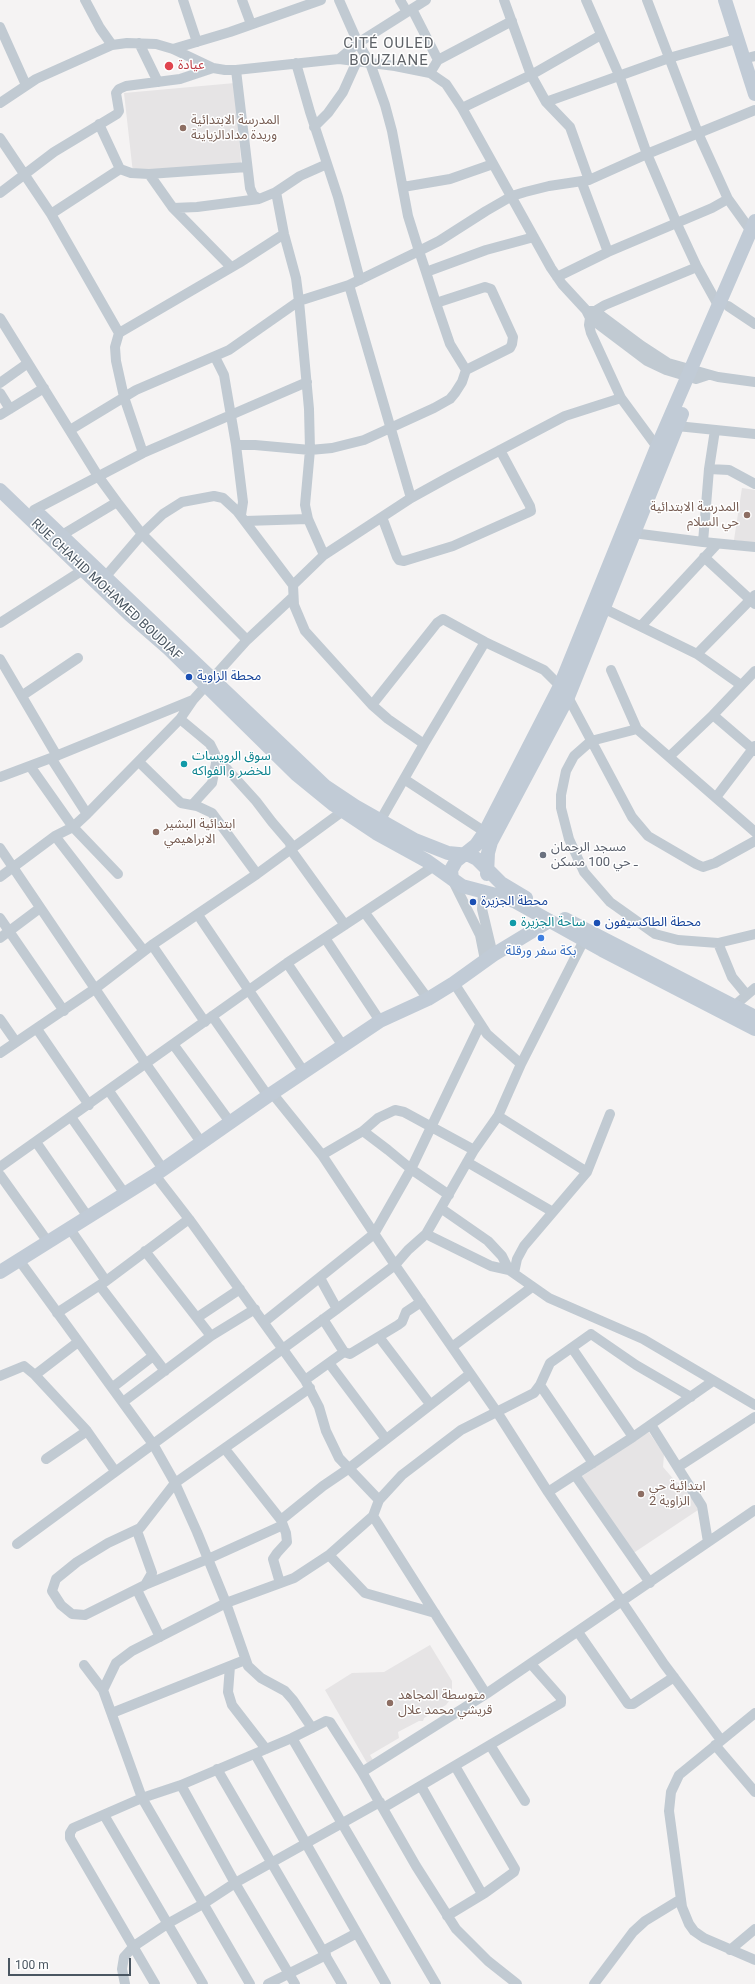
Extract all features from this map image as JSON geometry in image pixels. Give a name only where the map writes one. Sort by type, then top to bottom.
[{"type":"street","points":[[85,0],[100,28],[112,45]]},
{"type":"street","points":[[184,0],[197,42]]},
{"type":"street","points":[[242,0],[251,24]]},
{"type":"street","points":[[173,49],[321,0]]},
{"type":"street","points":[[339,0],[358,43],[370,63],[387,112],[408,216],[450,344],[466,370]]},
{"type":"street","points":[[400,0],[410,10],[438,60]]},
{"type":"street","points":[[339,59],[358,43],[426,0]]},
{"type":"street","points":[[504,0],[531,75],[546,102],[570,127],[608,252]]},
{"type":"street","points":[[586,0],[619,75],[647,154],[676,224],[696,267],[723,306],[755,324]]},
{"type":"street","points":[[564,691],[644,490],[677,426],[723,306],[754,232],[728,199],[698,133],[647,0]]},
{"type":"street","points":[[725,0],[736,39],[744,57],[755,94]]},
{"type":"street","points":[[733,0],[754,60]]},
{"type":"street","points":[[430,74],[438,60],[512,21]]},
{"type":"street","points":[[0,27],[26,85]]},
{"type":"street","points":[[462,108],[531,75],[602,35]]},
{"type":"street","points":[[546,102],[669,58],[736,39]]},
{"type":"street","points":[[139,43],[158,82]]},
{"type":"street","points":[[0,103],[26,85],[112,45],[139,43],[156,44],[173,49],[213,68],[236,70],[339,59],[430,74],[446,84],[462,108],[492,164],[512,196],[557,277],[590,313],[668,363],[696,375],[755,382]]},
{"type":"street","points":[[314,127],[328,113],[343,92],[357,61]]},
{"type":"street","points":[[296,63],[314,127],[338,197],[360,280]]},
{"type":"street","points":[[0,193],[54,152],[118,112],[116,90],[126,86],[180,79],[213,68]]},
{"type":"street","points":[[236,70],[251,192],[259,199]]},
{"type":"street","points":[[70,430],[124,396],[180,370],[215,356],[236,345],[299,301],[348,286],[419,251],[512,196],[549,186],[586,181],[647,154],[755,110]]},
{"type":"street","points":[[99,124],[120,169],[134,173],[149,174],[247,167]]},
{"type":"street","points":[[0,138],[51,214],[119,333],[115,352],[124,396],[143,453]]},
{"type":"street","points":[[173,208],[197,207],[259,199],[276,192],[300,176],[327,164]]},
{"type":"street","points":[[403,187],[450,179],[492,164]]},
{"type":"street","points":[[51,214],[120,169]]},
{"type":"street","points":[[149,174],[173,208],[231,267]]},
{"type":"street","points":[[276,192],[284,234],[296,278],[307,382],[310,450],[305,505],[308,519],[324,555]]},
{"type":"street","points":[[557,277],[608,252],[676,224],[728,199]]},
{"type":"street","points":[[119,333],[284,234]]},
{"type":"street","points":[[426,272],[486,250],[534,237]]},
{"type":"street","points":[[590,313],[696,267]]},
{"type":"street","points":[[348,286],[389,429],[411,498]]},
{"type":"street","points":[[236,445],[255,445],[310,450],[352,444],[389,429],[450,399],[462,382],[466,370],[510,348],[512,344],[512,337],[493,291],[488,287],[436,303]]},
{"type":"street","points":[[590,313],[589,326],[591,333],[621,398],[657,447]]},
{"type":"street","points":[[0,318],[98,476],[117,502],[142,534],[248,640]]},
{"type":"street","points":[[215,356],[224,375],[232,415],[243,502],[243,518]]},
{"type":"street","points":[[0,383],[28,362]]},
{"type":"street","points":[[489,957],[482,909],[490,845],[501,812],[605,609],[633,532],[657,447],[696,375]]},
{"type":"street","points":[[34,510],[143,453],[307,382]]},
{"type":"street","points":[[0,414],[44,388]]},
{"type":"street","points":[[0,393],[10,409]]},
{"type":"street","points":[[293,585],[324,555],[411,498],[565,416],[621,398]]},
{"type":"street","points":[[677,426],[755,434]]},
{"type":"street","points":[[703,542],[709,469],[715,430]]},
{"type":"street","points":[[382,516],[398,560],[404,561],[460,543],[531,511],[530,506],[500,450]]},
{"type":"street","points":[[709,469],[729,470],[755,484]]},
{"type":"street","name":"RUE CHAHID MOHAMED BOUDIAF","points":[[0,480],[106,576],[278,750],[307,784],[343,807],[376,833],[434,866],[452,880],[468,889],[510,899],[584,940],[755,1029]]},
{"type":"street","name":"RUE CHAHID MOHAMED BOUDIAF","points":[[0,490],[83,570],[169,649],[210,682]]},
{"type":"street","points":[[106,576],[142,534],[172,508],[182,502],[205,497],[223,498],[243,518],[293,585],[293,597],[305,631],[372,705],[388,719],[424,744]]},
{"type":"street","points":[[62,535],[117,502]]},
{"type":"street","points":[[243,518],[308,519]]},
{"type":"street","points":[[633,532],[717,544],[755,547]]},
{"type":"street","points":[[641,626],[717,544]]},
{"type":"street","points":[[698,654],[754,600],[704,557]]},
{"type":"street","points":[[0,623],[83,570]]},
{"type":"street","points":[[0,877],[55,836],[73,827],[87,814],[180,719],[193,700],[248,640],[293,597]]},
{"type":"street","points":[[605,609],[698,654],[741,686]]},
{"type":"street","points":[[372,705],[441,619],[544,670],[564,691],[632,817],[643,832],[703,867],[715,863],[755,841]]},
{"type":"street","points":[[380,821],[424,744],[486,642]]},
{"type":"street","points":[[23,696],[78,658]]},
{"type":"street","points":[[0,659],[23,696],[54,757],[87,814]]},
{"type":"street","points":[[611,670],[637,729],[717,796],[755,832]]},
{"type":"street","points":[[670,756],[755,672]]},
{"type":"street","points":[[0,777],[54,757],[193,700]]},
{"type":"street","points":[[713,715],[754,749],[717,796]]},
{"type":"street","points":[[180,719],[210,744],[217,758],[256,800],[290,843],[291,850],[345,925]]},
{"type":"street","points":[[637,729],[591,741],[574,756],[566,771],[561,795],[564,824],[576,859],[584,872],[610,902],[655,934],[678,940],[718,944],[755,934]]},
{"type":"street","points":[[192,805],[212,783],[217,758]]},
{"type":"street","points":[[139,762],[182,803],[192,805],[212,813],[257,874]]},
{"type":"street","points":[[30,766],[73,827],[118,874]]},
{"type":"street","points":[[404,779],[485,832]]},
{"type":"street","points":[[0,1053],[64,1011],[148,948],[291,850],[343,807]]},
{"type":"street","name":"RUE CHAHID MOHAMED BOUDIAF","points":[[343,807],[380,821],[435,848],[452,854],[465,854],[477,859],[505,886],[561,917],[755,1017]]},
{"type":"street","points":[[489,957],[469,910],[452,880],[453,866],[476,846],[501,812]]},
{"type":"street","points":[[55,836],[322,1155],[420,1302],[497,1412],[548,1492],[718,1742],[755,1792]]},
{"type":"street","points":[[0,848],[146,1064],[201,1142]]},
{"type":"street","points":[[0,1167],[109,1091],[287,963],[365,913],[434,866]]},
{"type":"street","points":[[0,938],[40,908]]},
{"type":"street","points":[[365,913],[428,999]]},
{"type":"street","points":[[198,914],[304,1072]]},
{"type":"street","points":[[0,918],[64,1011]]},
{"type":"street","points":[[0,1272],[159,1172],[270,1094],[380,1021],[428,999],[454,983],[489,957],[549,921]]},
{"type":"street","points":[[325,938],[380,1021]]},
{"type":"street","points":[[17,1544],[337,1309],[395,1265],[408,1250],[426,1234],[442,1209],[474,1150],[498,1116],[521,1064],[584,940]]},
{"type":"street","points":[[718,944],[732,977],[751,991],[734,1006]]},
{"type":"street","points":[[287,963],[343,1046]]},
{"type":"street","points":[[454,983],[480,1026],[521,1064]]},
{"type":"street","points":[[0,1019],[16,1042]]},
{"type":"street","points":[[264,1322],[374,1234],[411,1169],[480,1026]]},
{"type":"street","points":[[37,1028],[89,1105]]},
{"type":"street","points":[[174,1044],[230,1122]]},
{"type":"street","points":[[109,1091],[190,1219],[254,1309],[284,1348],[307,1384],[322,1414],[333,1448],[348,1469],[379,1500]]},
{"type":"street","points":[[322,1155],[363,1131],[378,1118],[395,1110],[404,1112],[430,1128],[474,1150]]},
{"type":"street","points":[[511,1271],[524,1246],[587,1172],[610,1114]]},
{"type":"street","points":[[498,1116],[587,1172]]},
{"type":"street","points":[[71,1117],[125,1194]]},
{"type":"street","points":[[363,1131],[411,1169],[449,1195]]},
{"type":"street","points":[[36,1142],[88,1217]]},
{"type":"street","points":[[467,1162],[553,1212]]},
{"type":"street","points":[[0,1175],[48,1242]]},
{"type":"street","points":[[442,1209],[488,1241],[502,1256],[511,1271],[532,1287],[560,1304],[643,1339],[755,1405]]},
{"type":"street","points":[[57,1313],[103,1284],[145,1251],[190,1219]]},
{"type":"street","points":[[70,1229],[103,1284],[165,1371]]},
{"type":"street","points":[[426,1234],[491,1266],[511,1271]]},
{"type":"street","points":[[145,1251],[198,1317],[211,1336]]},
{"type":"street","points":[[20,1260],[153,1444],[175,1484],[208,1559],[226,1603],[245,1660],[257,1674],[285,1691],[312,1728]]},
{"type":"street","points":[[320,1278],[337,1309]]},
{"type":"street","points":[[452,1347],[532,1287]]},
{"type":"street","points":[[198,1317],[240,1289]]},
{"type":"street","points":[[420,1302],[406,1312],[402,1322],[353,1353],[344,1352],[329,1363],[307,1384],[225,1449],[175,1484],[137,1531],[108,1543],[77,1562],[56,1579],[52,1591],[61,1605],[72,1614],[84,1615],[141,1587],[208,1559],[282,1523],[323,1486],[348,1469],[470,1374]]},
{"type":"street","points":[[123,1402],[211,1336],[254,1309]]},
{"type":"street","points":[[591,1318],[591,1334]]},
{"type":"street","points":[[322,1319],[344,1352]]},
{"type":"street","points":[[103,1690],[116,1663],[121,1657],[226,1603],[303,1573],[329,1555],[374,1516],[379,1500],[402,1475],[461,1430],[534,1393],[540,1385],[550,1363],[591,1334]]},
{"type":"street","points":[[591,1334],[636,1365],[691,1397]]},
{"type":"street","points":[[379,1337],[430,1404]]},
{"type":"street","points":[[35,1375],[78,1342]]},
{"type":"street","points":[[572,1348],[633,1437]]},
{"type":"street","points":[[113,1388],[153,1356]]},
{"type":"street","points":[[329,1363],[386,1439]]},
{"type":"street","points":[[0,1376],[24,1366],[35,1375],[87,1431],[115,1471]]},
{"type":"street","points":[[548,1492],[651,1425],[713,1381]]},
{"type":"street","points":[[540,1385],[592,1463]]},
{"type":"street","points":[[678,1467],[755,1417]]},
{"type":"street","points":[[651,1425],[702,1506],[708,1542]]},
{"type":"street","points":[[46,1459],[87,1431]]},
{"type":"street","points":[[225,1449],[282,1523],[288,1538],[287,1542],[276,1553],[273,1559],[280,1583]]},
{"type":"street","points":[[575,1474],[650,1583]]},
{"type":"street","points":[[362,1772],[531,1664],[755,1510]]},
{"type":"street","points":[[374,1516],[486,1694]]},
{"type":"street","points":[[137,1531],[152,1573],[141,1587]]},
{"type":"street","points":[[329,1555],[364,1593],[435,1613]]},
{"type":"street","points":[[141,1587],[160,1637]]},
{"type":"street","points":[[578,1632],[628,1704],[633,1704],[674,1677]]},
{"type":"street","points":[[112,1713],[245,1660]]},
{"type":"street","points":[[125,1984],[122,1969],[124,1957],[134,1946],[167,1924],[203,1904],[270,1862],[342,1823],[421,1786],[562,1701],[531,1664]]},
{"type":"street","points":[[84,1665],[103,1690],[142,1798],[250,1984]]},
{"type":"street","points":[[230,1666],[228,1692],[232,1705],[266,1749]]},
{"type":"street","points":[[755,1713],[679,1775],[671,1792],[670,1821],[681,1899],[685,1915],[694,1931],[704,1938],[755,1960]]},
{"type":"street","points":[[155,1984],[70,1838],[70,1833],[73,1828],[142,1798],[181,1785],[255,1754],[292,1738],[326,1720],[333,1724],[447,1916],[470,1945],[517,1984]]},
{"type":"street","points":[[292,1738],[436,1984]]},
{"type":"street","points":[[490,1745],[525,1801]]},
{"type":"street","points":[[255,1754],[386,1984]]},
{"type":"street","points":[[447,1916],[514,1872],[515,1868],[455,1766]]},
{"type":"street","points":[[216,1770],[342,1984]]},
{"type":"street","points":[[181,1785],[235,1883],[295,1984]]},
{"type":"street","points":[[421,1786],[482,1894]]},
{"type":"street","points":[[104,1815],[203,1984]]},
{"type":"street","points":[[594,1984],[633,1932],[645,1921],[681,1899]]},
{"type":"street","points":[[730,1950],[755,1929]]},
{"type":"street","points":[[268,1984],[289,1974],[357,1933]]},
{"type":"shaded area","name":"المدرسة الابتدائية وريدة مدادالزياينة","points":[[235,83],[241,163],[133,173],[124,93]]},
{"type":"shaded area","name":"المدرسة الابتدائية حي السلام","points":[[742,488],[755,490],[755,543],[734,540]]},
{"type":"shaded area","name":"ابتدائية حي الزاوية 2","points":[[648,1431],[664,1454],[663,1467],[676,1482],[684,1484],[697,1504],[698,1510],[632,1554],[581,1477]]},
{"type":"shaded area","name":"متوسطة المجاهد قريشي محمد علال","points":[[430,1645],[452,1681],[452,1694],[449,1701],[446,1705],[424,1718],[423,1721],[419,1721],[398,1732],[399,1738],[370,1755],[373,1760],[367,1763],[325,1690],[352,1673],[384,1672]]},
{"type":"place","name":"عيادة","points":[[169,66]]},
{"type":"place","name":"المدرسة الابتدائية وريدة مدادالزياينة","points":[[183,128]]},
{"type":"place","name":"المدرسة الابتدائية حي السلام","points":[[747,515]]},
{"type":"place","name":"محطة الزاوية","points":[[189,677]]},
{"type":"place","name":"سوق الرويسات للخضر و الفواكه","points":[[184,764]]},
{"type":"place","name":"ابتدائية البشير الابراهيمي","points":[[156,832]]},
{"type":"place","name":"مسجد الرحمان ـ حي 100 مسكن","points":[[543,855]]},
{"type":"place","name":"محطة الجزيرة","points":[[473,902]]},
{"type":"place","name":"ساحة الجزيرة","points":[[513,923]]},
{"type":"place","name":"محطة الطاكسيفون","points":[[597,923]]},
{"type":"place","name":"بكة سفر ورقلة","points":[[541,938]]},
{"type":"place","name":"ابتدائية حي الزاوية 2","points":[[641,1494]]},
{"type":"place","name":"متوسطة المجاهد قريشي محمد علال","points":[[390,1703]]},
{"type":"district","name":"CITÉ OULED BOUZIANE","points":[[389,52]]}]
